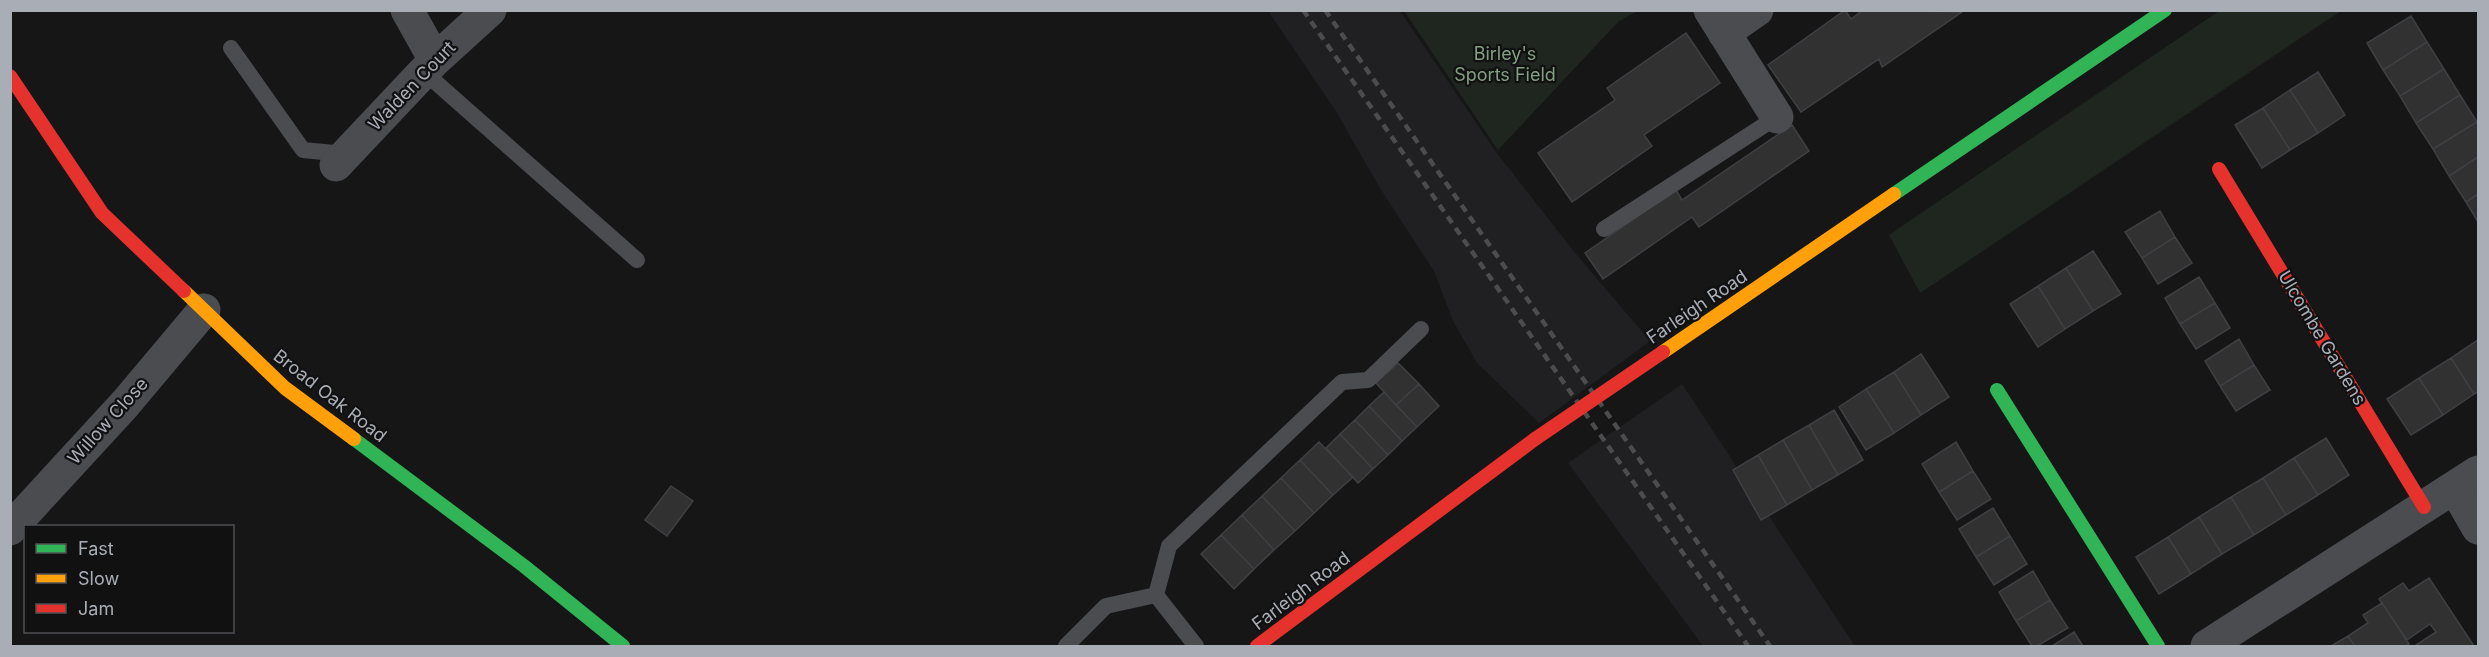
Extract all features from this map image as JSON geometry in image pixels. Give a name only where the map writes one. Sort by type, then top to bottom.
[{"type":"street","points":[[407,10],[429,65]]},
{"type":"street","name":"Walden Court","points":[[341,160],[429,65],[490,10]]},
{"type":"street","points":[[1757,10],[1717,22],[1777,117]]},
{"type":"street","name":"Farleigh Road","points":[[1257,646],[1535,439],[2153,14]]},
{"type":"street","name":"Broad Oak Road","points":[[10,76],[102,213],[285,388],[524,566],[623,646]]},
{"type":"street","name":"Ulcombe Gardens","points":[[2219,170],[2424,507]]},
{"type":"street","name":"Willow Close","points":[[10,530],[125,404],[204,310]]},
{"type":"street","points":[[1997,390],[2158,646]]},
{"type":"street","points":[[2211,645],[2467,480],[2478,528]]},
{"type":"lane","points":[[231,48],[303,150],[341,160]]},
{"type":"lane","points":[[429,65],[637,260]]},
{"type":"lane","points":[[1604,229],[1777,117]]},
{"type":"lane","points":[[1155,595],[1169,546],[1342,382],[1368,380],[1421,329]]},
{"type":"lane","points":[[1066,646],[1106,606],[1155,595]]},
{"type":"lane","points":[[1155,595],[1196,646]]},
{"type":"shaded area","points":[[1268,11],[1400,11],[1496,152],[1576,254],[1650,341],[1539,423],[1477,363],[1453,321],[1434,271],[1378,185],[1334,108]]},
{"type":"shaded area","points":[[1682,384],[1855,646],[1703,646],[1568,463]]},
{"type":"green space","name":"Birley's Sports Field","points":[[1404,11],[1638,11],[1619,21],[1498,150]]},
{"type":"green space","points":[[2219,11],[2341,11],[1920,293],[1889,235]]},
{"type":"building","points":[[1845,10],[1851,19],[1863,10],[1962,12],[1882,67],[1879,59],[1801,112],[1768,65]]},
{"type":"building","points":[[2411,16],[2427,42],[2383,70],[2367,43]]},
{"type":"building","points":[[1686,33],[1720,83],[1644,135],[1652,146],[1572,202],[1538,153],[1615,100],[1607,88]]},
{"type":"building","points":[[2427,42],[2444,69],[2400,96],[2383,70]]},
{"type":"building","points":[[2444,69],[2460,95],[2416,123],[2400,96]]},
{"type":"building","points":[[2318,72],[2345,115],[2318,133],[2290,90]]},
{"type":"building","points":[[2290,90],[2318,133],[2290,150],[2263,108]]},
{"type":"building","points":[[2460,95],[2477,122],[2433,149],[2416,123]]},
{"type":"building","points":[[2263,108],[2290,150],[2262,168],[2235,125]]},
{"type":"building","points":[[2477,122],[2478,157],[2449,176],[2433,149]]},
{"type":"building","points":[[1792,125],[1809,151],[1699,227],[1692,217],[1603,279],[1585,253],[1676,190],[1682,200]]},
{"type":"building","points":[[2478,157],[2478,194],[2466,202],[2449,176]]},
{"type":"building","points":[[2478,194],[2478,222],[2466,202]]},
{"type":"building","points":[[2160,211],[2175,237],[2142,258],[2125,232]]},
{"type":"building","points":[[2175,237],[2192,263],[2158,284],[2142,258]]},
{"type":"building","points":[[2093,251],[2121,294],[2093,311],[2066,268]]},
{"type":"building","points":[[2066,268],[2093,311],[2065,329],[2038,286]]},
{"type":"building","points":[[2199,277],[2215,303],[2180,324],[2165,298]]},
{"type":"building","points":[[2038,286],[2065,329],[2038,347],[2010,304]]},
{"type":"building","points":[[2215,303],[2230,328],[2196,349],[2180,324]]},
{"type":"building","points":[[2239,339],[2254,365],[2220,386],[2205,361]]},
{"type":"building","points":[[2478,340],[2478,392],[2474,394],[2451,358]]},
{"type":"building","points":[[1921,354],[1949,397],[1921,415],[1894,372]]},
{"type":"building","points":[[2451,358],[2474,394],[2443,415],[2419,378]]},
{"type":"building","points":[[1398,363],[1419,384],[1396,405],[1376,383]]},
{"type":"building","points":[[2254,365],[2270,390],[2236,411],[2220,386]]},
{"type":"building","points":[[1894,372],[1921,415],[1894,433],[1866,389]]},
{"type":"building","points":[[2419,378],[2443,415],[2411,435],[2387,399]]},
{"type":"building","points":[[1419,384],[1439,406],[1417,427],[1396,405]]},
{"type":"building","points":[[1866,389],[1894,433],[1866,450],[1839,407]]},
{"type":"building","points":[[1384,392],[1417,427],[1402,441],[1369,406]]},
{"type":"building","points":[[1369,406],[1402,441],[1388,455],[1355,420]]},
{"type":"building","points":[[1834,410],[1863,460],[1838,475],[1809,425]]},
{"type":"building","points":[[1355,420],[1388,455],[1373,469],[1340,434]]},
{"type":"building","points":[[1809,425],[1838,475],[1812,490],[1783,440]]},
{"type":"building","points":[[1340,434],[1373,469],[1358,483],[1326,448]]},
{"type":"building","points":[[2326,438],[2349,475],[2318,495],[2294,458]]},
{"type":"building","points":[[1783,440],[1812,490],[1787,505],[1758,455]]},
{"type":"building","points":[[1319,442],[1353,477],[1333,495],[1300,460]]},
{"type":"building","points":[[1956,442],[1973,471],[1939,492],[1922,464]]},
{"type":"building","points":[[1758,455],[1787,505],[1761,520],[1733,470]]},
{"type":"building","points":[[2294,458],[2318,495],[2286,515],[2263,478]]},
{"type":"building","points":[[1300,460],[1333,495],[1314,513],[1281,478]]},
{"type":"building","points":[[1973,471],[1991,499],[1957,520],[1939,492]]},
{"type":"building","points":[[1281,478],[1314,513],[1295,531],[1262,496]]},
{"type":"building","points":[[2263,478],[2286,515],[2254,535],[2231,497]]},
{"type":"building","points":[[671,486],[693,501],[667,536],[645,520]]},
{"type":"building","points":[[1262,496],[1295,531],[1274,550],[1242,515]]},
{"type":"building","points":[[2231,497],[2254,535],[2222,554],[2199,517]]},
{"type":"building","points":[[1993,508],[2010,536],[1976,557],[1959,529]]},
{"type":"building","points":[[1242,515],[1274,550],[1254,569],[1221,535]]},
{"type":"building","points":[[2199,517],[2222,554],[2191,574],[2168,537]]},
{"type":"building","points":[[1221,535],[1254,569],[1234,589],[1201,554]]},
{"type":"building","points":[[2010,536],[2027,564],[1994,585],[1976,557]]},
{"type":"building","points":[[2168,537],[2191,574],[2159,594],[2136,557]]},
{"type":"building","points":[[2033,571],[2050,600],[2016,621],[1999,592]]},
{"type":"building","points":[[2429,578],[2474,646],[2417,646],[2436,632],[2430,624],[2407,640],[2379,599],[2403,583],[2409,591]]},
{"type":"building","points":[[2050,600],[2068,628],[2037,646],[2032,646],[2016,621]]},
{"type":"building","points":[[2382,603],[2409,644],[2405,646],[2355,646],[2348,636],[2368,623],[2363,615]]},
{"type":"building","points":[[2074,632],[2083,646],[2052,646]]},
{"type":"building","points":[[2348,636],[2355,646],[2331,646]]},
{"type":"railway","points":[[1303,10],[1748,646]]},
{"type":"railway","points":[[1325,10],[1770,646]]},
{"type":"traffic: fast","points":[[1894,194],[2165,10]]},
{"type":"traffic: fast","points":[[1997,390],[2158,646]]},
{"type":"traffic: fast","points":[[354,439],[524,566],[623,646]]},
{"type":"traffic: slow","points":[[1663,352],[1894,194]]},
{"type":"traffic: slow","points":[[184,291],[285,388],[354,439]]},
{"type":"traffic: jam","points":[[10,76],[102,213],[184,291]]},
{"type":"traffic: jam","points":[[2219,169],[2424,507]]},
{"type":"traffic: jam","points":[[1535,439],[1663,352]]},
{"type":"traffic: jam","points":[[1257,646],[1535,439]]}]
